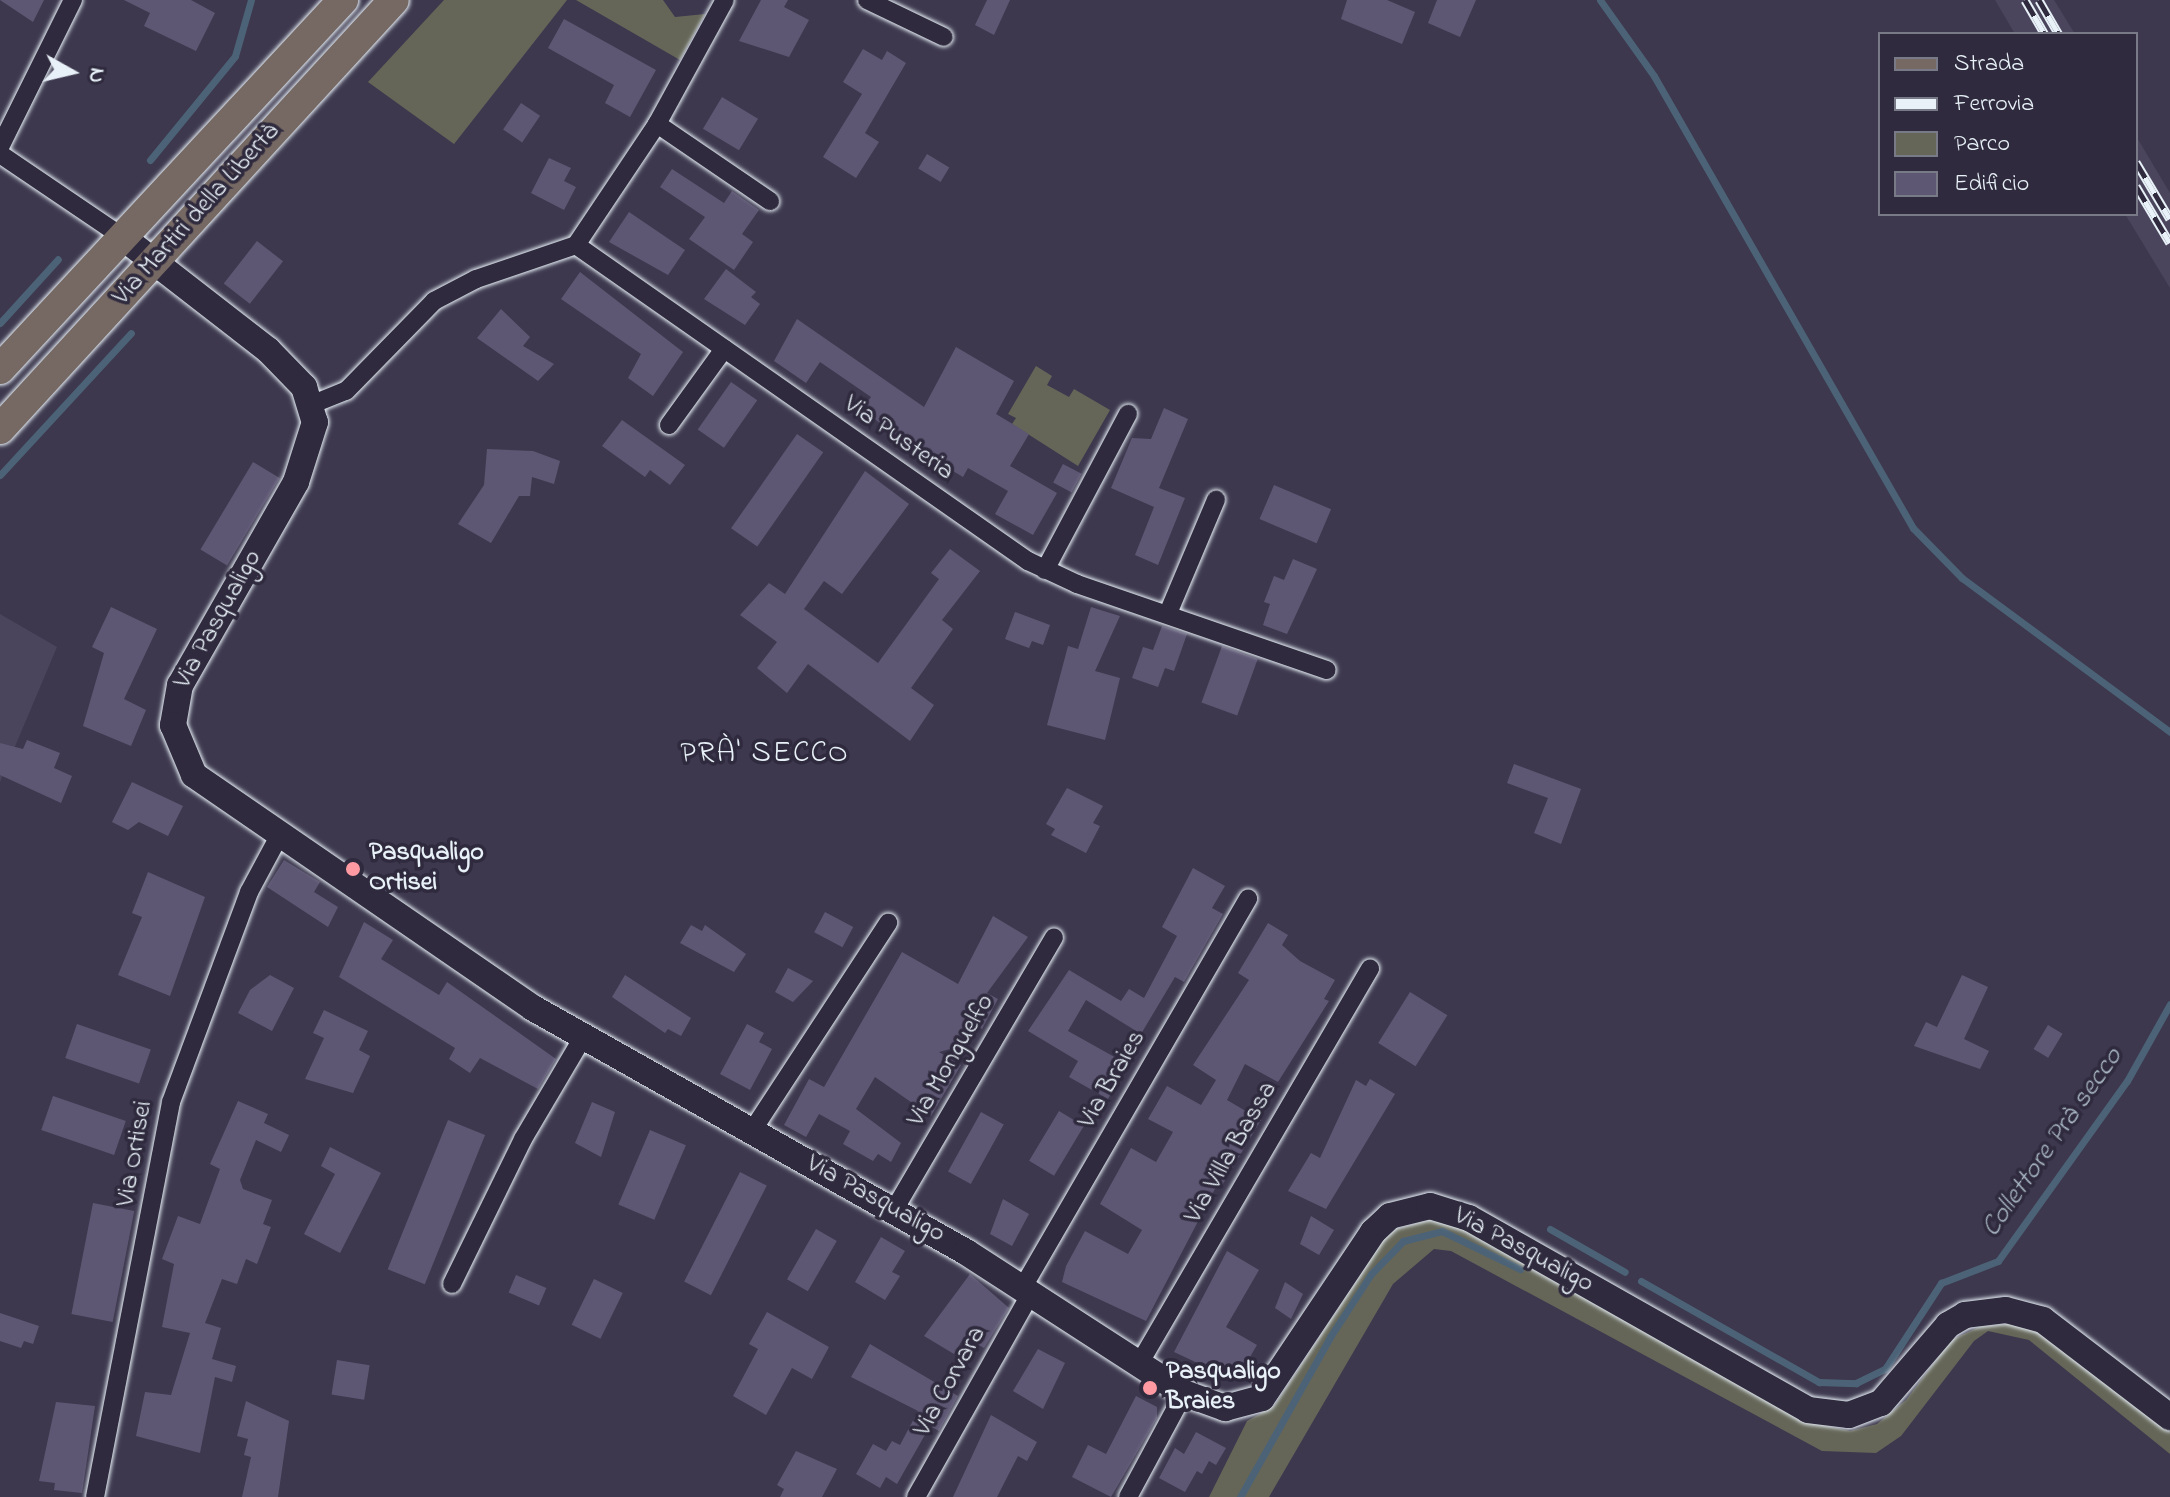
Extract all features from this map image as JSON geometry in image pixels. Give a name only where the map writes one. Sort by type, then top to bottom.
[{"type":"main road","name":"Via Martiri della Libertà","points":[[0,369],[343,0]]},
{"type":"main road","name":"Via Martiri della Libertà","points":[[0,429],[394,0]]},
{"type":"street","points":[[0,147],[73,0]]},
{"type":"street","points":[[0,154],[121,236],[268,350],[313,404],[346,391],[395,334],[454,289],[576,245],[657,124],[725,0]]},
{"type":"street","points":[[867,0],[944,37]]},
{"type":"street","points":[[657,124],[770,201]]},
{"type":"street","name":"Via Pusteria","points":[[576,245],[1045,570],[1169,611],[1327,670]]},
{"type":"street","points":[[669,425],[724,349]]},
{"type":"street","name":"Via Pasqualigo","points":[[313,404],[315,422],[306,460],[180,685],[174,707],[176,743],[194,775],[279,836],[583,1037],[894,1210],[1027,1290],[1184,1393],[1225,1408],[1262,1398],[1373,1232],[1390,1216],[1430,1206],[1469,1218],[1808,1410],[1849,1415],[1881,1403],[1948,1325],[1965,1315],[2006,1310],[2043,1320],[2170,1417]]},
{"type":"street","points":[[1045,570],[1128,414]]},
{"type":"street","points":[[1169,611],[1216,500]]},
{"type":"street","name":"Via Ortisei","points":[[95,1497],[171,1102],[244,906],[279,836]]},
{"type":"street","name":"Via Braies","points":[[1027,1290],[1248,899]]},
{"type":"street","points":[[752,1131],[888,923]]},
{"type":"street","name":"Via Monguelfo","points":[[894,1210],[1054,937]]},
{"type":"street","name":"Via Villa Bassa","points":[[1139,1364],[1370,969]]},
{"type":"street","points":[[452,1284],[523,1139],[583,1037]]},
{"type":"street","name":"Via Corvara","points":[[916,1497],[1027,1290]]},
{"type":"street","points":[[1128,1497],[1184,1393]]},
{"type":"shaded area","points":[[1995,0],[2054,0],[2074,32],[2014,32]]},
{"type":"shaded area","points":[[2138,139],[2170,193],[2170,288],[2126,216],[2138,216]]},
{"type":"shaded area","points":[[0,614],[57,647],[0,782]]},
{"type":"green space","points":[[444,0],[567,0],[454,144],[368,82]]},
{"type":"green space","points":[[576,0],[663,0],[675,17],[705,14],[680,60]]},
{"type":"green space","points":[[1036,366],[1052,376],[1047,385],[1069,397],[1074,389],[1110,410],[1078,466],[1012,424],[1016,418],[1008,414]]},
{"type":"green space","points":[[1429,1220],[1466,1229],[1813,1423],[1850,1431],[1877,1424],[1906,1400],[1951,1340],[1979,1327],[2008,1324],[2037,1330],[2170,1432],[2170,1454],[2029,1340],[1988,1331],[1974,1341],[1901,1436],[1876,1453],[1822,1451],[1451,1251],[1434,1249],[1393,1284],[1269,1497],[1209,1497],[1247,1421],[1274,1406],[1383,1240],[1396,1229]]},
{"type":"building","points":[[0,0],[44,0],[33,22]]},
{"type":"building","points":[[124,0],[191,0],[215,13],[196,51],[144,26],[150,13]]},
{"type":"building","points":[[761,0],[788,0],[784,7],[809,20],[789,57],[739,41]]},
{"type":"building","points":[[987,0],[1010,0],[994,35],[975,25]]},
{"type":"building","points":[[1347,0],[1387,0],[1415,12],[1402,44],[1341,19]]},
{"type":"building","points":[[1437,0],[1476,0],[1460,37],[1428,23]]},
{"type":"building","points":[[564,19],[656,70],[630,117],[605,103],[614,85],[548,48]]},
{"type":"building","points":[[863,49],[882,60],[887,51],[906,63],[865,133],[879,142],[856,178],[823,157],[862,94],[843,82]]},
{"type":"building","points":[[722,97],[758,119],[739,150],[703,129]]},
{"type":"building","points":[[521,103],[540,116],[522,142],[503,130]]},
{"type":"building","points":[[927,154],[949,167],[941,182],[918,169]]},
{"type":"building","points":[[549,158],[571,168],[564,181],[576,187],[564,210],[531,193]]},
{"type":"building","points":[[672,169],[724,203],[732,191],[759,210],[742,234],[753,242],[734,270],[689,239],[705,217],[660,187]]},
{"type":"building","points":[[629,212],[685,250],[668,275],[609,242]]},
{"type":"building","points":[[257,241],[283,261],[250,304],[224,284]]},
{"type":"building","points":[[726,269],[756,292],[751,297],[760,304],[745,325],[704,299]]},
{"type":"building","points":[[580,272],[683,352],[653,396],[628,378],[641,354],[561,299]]},
{"type":"building","points":[[501,309],[530,337],[523,346],[554,364],[538,381],[477,338]]},
{"type":"building","points":[[797,319],[924,407],[956,347],[1014,381],[996,414],[1029,434],[1010,466],[1057,493],[1033,535],[995,514],[1008,491],[968,468],[963,477],[904,442],[862,409],[871,397],[820,362],[806,383],[774,361]]},
{"type":"building","points":[[731,382],[757,400],[724,448],[698,430]]},
{"type":"building","points":[[1164,408],[1188,419],[1159,488],[1185,498],[1158,565],[1135,555],[1154,507],[1111,488],[1132,438],[1151,439]]},
{"type":"building","points":[[622,420],[685,465],[670,485],[650,470],[645,477],[602,446]]},
{"type":"building","points":[[797,434],[823,452],[757,547],[731,528]]},
{"type":"building","points":[[487,449],[533,451],[560,461],[554,484],[532,477],[530,496],[519,496],[491,543],[458,524],[484,485]]},
{"type":"building","points":[[253,462],[280,478],[227,565],[200,549]]},
{"type":"building","points":[[1063,464],[1082,474],[1072,492],[1053,483]]},
{"type":"building","points":[[865,471],[909,504],[842,594],[824,581],[804,609],[878,663],[939,579],[931,573],[950,549],[980,571],[942,620],[953,629],[911,688],[934,705],[910,741],[808,664],[787,693],[757,668],[777,642],[740,615],[769,583],[785,594]]},
{"type":"building","points":[[1274,485],[1331,509],[1317,543],[1260,519]]},
{"type":"building","points":[[1293,559],[1317,569],[1287,634],[1263,625],[1270,604],[1264,602],[1274,576],[1284,580]]},
{"type":"building","points":[[111,607],[157,629],[124,699],[146,710],[131,746],[83,726],[104,653],[92,647]]},
{"type":"building","points":[[1091,607],[1120,616],[1095,671],[1120,678],[1105,740],[1047,725],[1068,646],[1078,649]]},
{"type":"building","points":[[1015,612],[1050,625],[1043,645],[1032,641],[1029,648],[1005,639]]},
{"type":"building","points":[[1162,626],[1187,634],[1174,671],[1165,668],[1158,687],[1132,678],[1143,647],[1153,650]]},
{"type":"building","points":[[1222,646],[1258,659],[1237,715],[1201,702]]},
{"type":"building","points":[[27,740],[60,753],[54,768],[72,776],[61,803],[0,775],[0,743],[23,749]]},
{"type":"building","points":[[1514,764],[1581,789],[1561,844],[1534,833],[1548,798],[1507,783]]},
{"type":"building","points":[[132,782],[183,806],[168,836],[139,822],[128,830],[112,822]]},
{"type":"building","points":[[1067,788],[1103,806],[1093,823],[1100,826],[1086,853],[1051,835],[1055,829],[1046,824]]},
{"type":"building","points":[[284,860],[320,882],[314,892],[338,907],[328,927],[267,887]]},
{"type":"building","points":[[1193,868],[1225,886],[1212,908],[1223,914],[1184,982],[1175,977],[1141,1034],[1086,1000],[1068,1031],[1127,1064],[1108,1099],[1069,1077],[1078,1061],[1028,1031],[1069,970],[1121,1001],[1129,989],[1144,998],[1177,936],[1162,927]]},
{"type":"building","points":[[148,872],[205,897],[170,996],[118,975],[142,917],[132,913]]},
{"type":"building","points":[[825,912],[853,927],[842,947],[814,932]]},
{"type":"building","points":[[993,916],[1028,937],[987,993],[998,999],[982,1029],[969,1022],[954,1048],[939,1052],[961,1065],[931,1116],[875,1077],[856,1109],[901,1143],[891,1162],[878,1154],[873,1161],[843,1144],[850,1131],[819,1114],[806,1137],[784,1125],[809,1079],[824,1087],[902,952],[958,984]]},
{"type":"building","points":[[364,922],[393,940],[381,959],[439,995],[447,982],[556,1059],[538,1089],[480,1058],[470,1073],[449,1059],[455,1048],[339,977]]},
{"type":"building","points":[[1268,923],[1288,935],[1282,945],[1300,961],[1335,980],[1324,999],[1329,1001],[1278,1082],[1245,1064],[1227,1100],[1261,1120],[1221,1187],[1217,1185],[1146,1321],[1062,1282],[1066,1266],[1085,1231],[1128,1254],[1142,1230],[1100,1204],[1131,1148],[1156,1162],[1173,1132],[1148,1119],[1167,1086],[1201,1105],[1216,1080],[1193,1065],[1249,980],[1238,973]]},
{"type":"building","points":[[691,925],[702,931],[705,925],[746,954],[734,972],[680,943]]},
{"type":"building","points":[[788,968],[813,981],[793,1002],[775,992]]},
{"type":"building","points":[[270,975],[294,988],[272,1031],[238,1013],[250,990]]},
{"type":"building","points":[[625,975],[691,1018],[681,1036],[668,1029],[665,1033],[612,997]]},
{"type":"building","points":[[1962,975],[1988,987],[1964,1039],[1989,1051],[1980,1069],[1914,1046],[1926,1022],[1937,1027]]},
{"type":"building","points":[[1410,992],[1447,1015],[1416,1066],[1378,1043]]},
{"type":"building","points":[[324,1010],[368,1031],[359,1050],[370,1056],[353,1093],[305,1079],[324,1038],[313,1033]]},
{"type":"building","points":[[77,1024],[151,1049],[139,1083],[65,1058]]},
{"type":"building","points":[[747,1024],[764,1033],[759,1042],[772,1049],[750,1090],[720,1074]]},
{"type":"building","points":[[2048,1025],[2063,1034],[2048,1058],[2034,1049]]},
{"type":"building","points":[[1370,1079],[1395,1094],[1326,1209],[1288,1191],[1311,1153],[1320,1158],[1356,1080],[1366,1086]]},
{"type":"building","points":[[53,1096],[126,1121],[114,1155],[41,1130]]},
{"type":"building","points":[[238,1101],[268,1114],[264,1123],[289,1135],[281,1152],[256,1140],[240,1180],[243,1189],[272,1200],[263,1224],[271,1227],[257,1264],[246,1259],[237,1284],[222,1279],[205,1323],[221,1328],[212,1359],[236,1366],[232,1382],[215,1377],[200,1453],[136,1436],[145,1392],[171,1395],[190,1333],[162,1327],[174,1264],[162,1259],[178,1216],[200,1224],[220,1169],[210,1164]]},
{"type":"building","points":[[592,1102],[615,1112],[601,1157],[575,1143]]},
{"type":"building","points":[[1059,1111],[1084,1126],[1054,1176],[1029,1161]]},
{"type":"building","points":[[981,1112],[1004,1125],[971,1184],[948,1171]]},
{"type":"building","points":[[448,1120],[485,1135],[425,1284],[388,1269]]},
{"type":"building","points":[[650,1130],[686,1145],[654,1220],[618,1205]]},
{"type":"building","points":[[330,1147],[381,1173],[340,1253],[304,1234],[335,1174],[321,1166]]},
{"type":"building","points":[[740,1172],[767,1186],[711,1295],[684,1282]]},
{"type":"building","points":[[1003,1199],[1029,1214],[1012,1246],[990,1234]]},
{"type":"building","points":[[93,1203],[134,1211],[113,1322],[71,1314]]},
{"type":"building","points":[[1311,1216],[1334,1230],[1319,1255],[1300,1244]]},
{"type":"building","points":[[816,1229],[837,1241],[808,1291],[787,1279]]},
{"type":"building","points":[[881,1237],[905,1251],[892,1272],[900,1276],[885,1300],[855,1282]]},
{"type":"building","points":[[1227,1251],[1259,1270],[1226,1327],[1257,1345],[1236,1381],[1174,1352]]},
{"type":"building","points":[[970,1274],[1009,1308],[984,1348],[964,1337],[954,1354],[924,1336]]},
{"type":"building","points":[[516,1275],[546,1288],[539,1305],[509,1292]]},
{"type":"building","points":[[594,1279],[623,1293],[600,1339],[572,1325]]},
{"type":"building","points":[[1285,1282],[1303,1294],[1291,1319],[1275,1308]]},
{"type":"building","points":[[767,1312],[829,1347],[812,1379],[792,1368],[766,1415],[733,1396],[758,1349],[749,1344]]},
{"type":"building","points":[[0,1313],[39,1326],[33,1344],[24,1341],[21,1348],[0,1341]]},
{"type":"building","points":[[870,1344],[958,1396],[939,1431],[930,1426],[897,1484],[886,1477],[880,1488],[856,1474],[873,1444],[886,1451],[892,1441],[900,1445],[918,1411],[851,1377]]},
{"type":"building","points":[[1038,1349],[1065,1363],[1043,1409],[1013,1391]]},
{"type":"building","points":[[337,1360],[370,1365],[364,1400],[332,1395]]},
{"type":"building","points":[[1136,1396],[1157,1407],[1157,1418],[1111,1497],[1072,1477],[1088,1445],[1106,1454]]},
{"type":"building","points":[[246,1401],[289,1421],[278,1497],[242,1497],[251,1457],[244,1455],[248,1439],[237,1436]]},
{"type":"building","points":[[56,1402],[95,1406],[82,1493],[54,1490],[55,1483],[39,1481]]},
{"type":"building","points":[[991,1415],[1037,1442],[1027,1461],[1018,1456],[997,1497],[953,1497]]},
{"type":"building","points":[[1196,1432],[1226,1448],[1216,1465],[1209,1461],[1202,1474],[1197,1471],[1185,1492],[1159,1478],[1175,1448],[1184,1454]]},
{"type":"building","points":[[796,1451],[837,1469],[822,1497],[780,1497],[784,1489],[777,1485]]},
{"type":"waterway","points":[[150,160],[235,56],[251,0]]},
{"type":"waterway","points":[[1600,0],[1654,76],[1913,528],[1962,578],[2170,732]]},
{"type":"waterway","points":[[0,323],[58,259]]},
{"type":"waterway","points":[[0,475],[131,333]]},
{"type":"waterway","name":"Collettore Prà secco","points":[[1641,1281],[1819,1382],[1856,1383],[1885,1369],[1941,1283],[1998,1261],[2127,1081],[2170,1004]]},
{"type":"waterway","name":"Collettore Prà secco","points":[[1550,1229],[1625,1272]]},
{"type":"waterway","name":"Collettore Prà secco","points":[[1240,1497],[1330,1337],[1371,1274],[1403,1241],[1442,1231],[1520,1269]]},
{"type":"railway","points":[[2025,0],[2044,32]]},
{"type":"railway","points":[[2039,0],[2058,32]]},
{"type":"railway","points":[[2138,165],[2170,219]]},
{"type":"railway","points":[[2138,189],[2170,243]]},
{"type":"place","name":"Pasqualigo Ortisei","points":[[353,869]]},
{"type":"place","name":"Pasqualigo Braies","points":[[1150,1388]]},
{"type":"district","name":"PRÀ' SECCO","points":[[765,754]]}]
